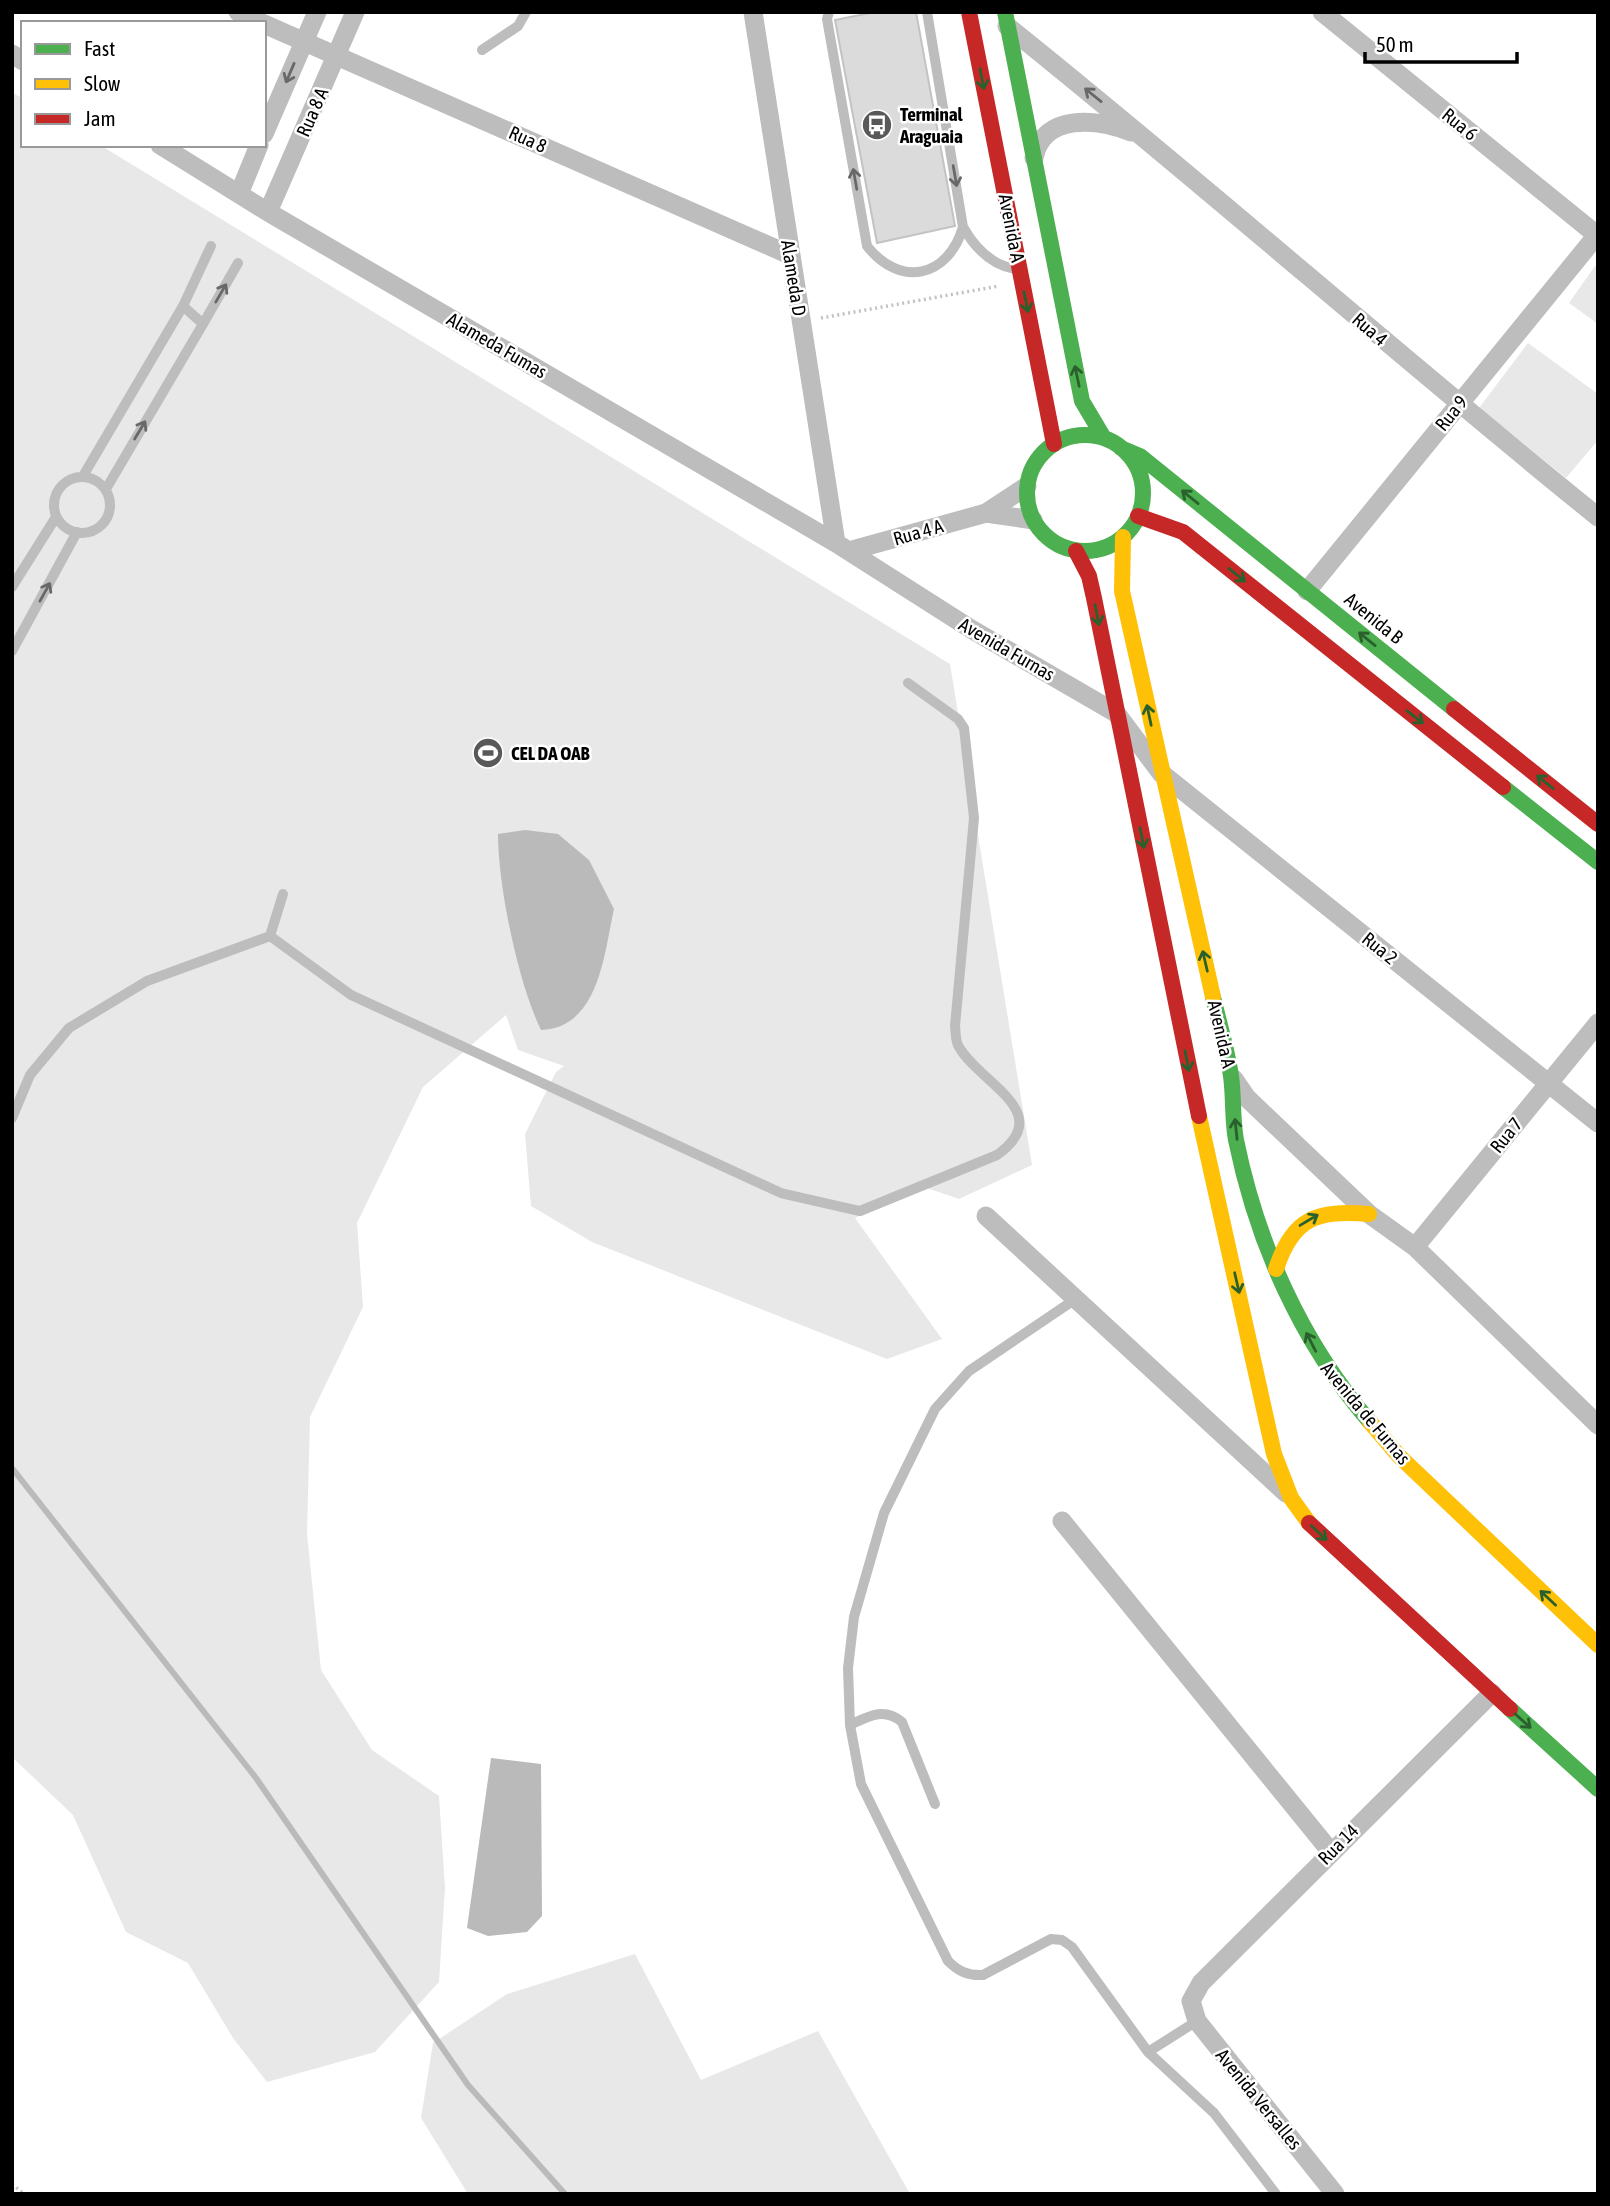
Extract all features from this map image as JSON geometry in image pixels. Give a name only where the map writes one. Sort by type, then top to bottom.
[{"type":"main road","name":"Avenida A","points":[[969,12],[1054,444]]},
{"type":"main road","name":"Avenida A","points":[[1006,19],[1033,166],[1082,401],[1104,438]]},
{"type":"main road","points":[[1084,435],[1104,438],[1122,448],[1139,472],[1142,494],[1138,516],[1124,537],[1101,549],[1076,551],[1051,540],[1033,520],[1027,503],[1027,486],[1036,462],[1054,444],[1084,435]]},
{"type":"main road","name":"Avenida B","points":[[1122,448],[1140,456],[1598,824]]},
{"type":"main road","points":[[1138,516],[1183,532],[1598,862]]},
{"type":"main road","name":"Avenida A","points":[[1124,537],[1122,591],[1231,1075]]},
{"type":"main road","name":"Avenida A","points":[[1076,551],[1089,576],[1190,1075],[1274,1454]]},
{"type":"main road","name":"Avenida de Furnas","points":[[1231,1075],[1236,1138],[1257,1218],[1276,1269],[1316,1352],[1372,1426],[1399,1456],[1598,1645]]},
{"type":"main road","points":[[1276,1269],[1287,1241],[1300,1225],[1318,1213],[1340,1210],[1369,1214]]},
{"type":"main road","points":[[1274,1454],[1291,1497],[1310,1525],[1598,1788]]},
{"type":"street","name":"Rua 8","points":[[238,12],[258,21]]},
{"type":"street","name":"Rua 8 A","points":[[266,129],[317,12]]},
{"type":"street","name":"Rua 8 A","points":[[268,212],[355,12]]},
{"type":"street","name":"Alameda D","points":[[753,12],[790,256],[843,547]]},
{"type":"street","name":"Rua 6","points":[[1322,12],[1597,235]]},
{"type":"street","name":"Rua 4","points":[[1006,19],[1458,404],[1598,517]]},
{"type":"street","name":"Rua 8","points":[[266,24],[790,256]]},
{"type":"street","name":"Rua 4","points":[[1033,166],[1037,147],[1043,137],[1067,124],[1093,121],[1146,137]]},
{"type":"street","name":"Alameda Fumas","points":[[163,147],[268,212],[843,547]]},
{"type":"street","points":[[239,194],[258,147]]},
{"type":"street","name":"Rua 9","points":[[1307,591],[1597,235]]},
{"type":"street","name":"Rua 4 A","points":[[843,547],[986,513],[1027,486]]},
{"type":"street","name":"Rua 4 A","points":[[986,513],[1033,520]]},
{"type":"street","name":"Avenida Furnas","points":[[843,547],[971,629],[1116,713],[1161,773]]},
{"type":"street","name":"Rua 2","points":[[1161,773],[1598,1123]]},
{"type":"street","name":"Rua 7","points":[[1415,1247],[1598,1023]]},
{"type":"street","name":"Avenida A","points":[[1231,1075],[1247,1098],[1369,1214],[1415,1247],[1598,1425]]},
{"type":"street","points":[[986,1216],[1078,1298],[1216,1431],[1291,1497]]},
{"type":"street","points":[[1216,1431],[1274,1454]]},
{"type":"street","points":[[1062,1521],[1331,1852]]},
{"type":"street","name":"Rua 14","points":[[1191,2001],[1202,1983],[1492,1693]]},
{"type":"street","name":"Avenida Versalles","points":[[1191,2001],[1197,2021],[1335,2194]]},
{"type":"lane","points":[[482,50],[518,26],[526,12]]},
{"type":"lane","points":[[829,12],[827,19],[867,246],[877,259],[890,268],[906,272],[922,272],[937,267],[950,256],[959,243],[963,227],[927,12]]},
{"type":"lane","points":[[963,227],[978,249],[989,258],[1002,267],[1020,270]]},
{"type":"lane","points":[[83,476],[183,306],[211,246]]},
{"type":"lane","points":[[106,489],[238,263]]},
{"type":"lane","points":[[183,306],[203,324]]},
{"type":"lane","points":[[12,587],[56,517],[55,498],[65,482],[83,476],[100,483],[106,489],[110,507],[103,523],[87,532],[69,530],[56,517]]},
{"type":"lane","points":[[12,651],[77,533]]},
{"type":"lane","points":[[270,936],[351,995],[781,1193],[860,1211],[997,1155],[1011,1145],[1020,1130],[1020,1117],[1013,1104],[957,1045],[955,1026],[974,818],[964,728],[958,719],[908,683]]},
{"type":"lane","points":[[270,936],[283,894]]},
{"type":"lane","points":[[12,1118],[30,1075],[69,1027],[147,981],[270,936]]},
{"type":"lane","points":[[1078,1298],[969,1371],[935,1409],[884,1513],[854,1617],[848,1668],[850,1724],[861,1784],[947,1961],[964,1973],[983,1975],[1051,1939],[1062,1940],[1072,1947],[1148,2052],[1214,2113],[1276,2194]]},
{"type":"lane","points":[[850,1724],[883,1713],[893,1714],[902,1722],[935,1804]]},
{"type":"lane","points":[[1148,2052],[1197,2021]]},
{"type":"path","points":[[818,318],[1005,285]]},
{"type":"path","points":[[12,2184],[23,2194]]},
{"type":"shaded area","points":[[12,92],[21,98],[21,147],[103,147],[950,664],[1032,1165],[959,1199],[921,1186],[855,1218],[942,1339],[887,1359],[592,1242],[531,1206],[525,1134],[556,1072],[564,1066],[518,1050],[506,1015],[423,1087],[357,1223],[363,1307],[310,1417],[307,1534],[321,1670],[372,1750],[439,1796],[445,1888],[439,1982],[375,2052],[267,2082],[233,2038],[188,1963],[126,1932],[73,1815],[12,1757]]},
{"type":"shaded area","points":[[1595,266],[1598,269],[1598,324],[1569,303]]},
{"type":"shaded area","points":[[1528,343],[1598,394],[1598,440],[1566,478],[1479,408]]},
{"type":"shaded area","points":[[525,830],[558,834],[589,860],[614,909],[602,967],[587,1003],[575,1017],[560,1026],[541,1030],[517,961],[501,880],[499,855],[498,834]]},
{"type":"shaded area","points":[[491,1758],[541,1764],[542,1916],[527,1932],[488,1936],[467,1928]]},
{"type":"shaded area","points":[[635,1954],[701,2080],[818,2031],[910,2194],[468,2194],[421,2118],[433,2043],[507,1994]]},
{"type":"building","points":[[875,12],[916,12],[955,226],[877,243],[835,20]]},
{"type":"waterway","points":[[12,1468],[256,1778],[468,2085],[565,2194]]},
{"type":"traffic: fast","points":[[1005,12],[1082,401],[1104,438]]},
{"type":"traffic: fast","points":[[1085,435],[1107,439],[1126,452],[1139,471],[1143,493],[1139,515],[1126,534],[1107,547],[1085,551],[1063,547],[1044,534],[1031,515],[1027,493],[1031,471],[1044,452],[1063,439],[1085,435]]},
{"type":"traffic: fast","points":[[1121,448],[1140,456],[1454,709]]},
{"type":"traffic: fast","points":[[1503,787],[1598,862]]},
{"type":"traffic: fast","points":[[1213,997],[1231,1076],[1236,1140],[1256,1216],[1269,1253],[1285,1290],[1323,1359],[1370,1422]]},
{"type":"traffic: fast","points":[[1510,1709],[1598,1789]]},
{"type":"traffic: slow","points":[[1123,537],[1122,591],[1213,997]]},
{"type":"traffic: slow","points":[[1199,1116],[1274,1454],[1291,1498],[1309,1523]]},
{"type":"traffic: slow","points":[[1276,1269],[1290,1238],[1309,1220],[1335,1214],[1369,1214]]},
{"type":"traffic: slow","points":[[1370,1422],[1399,1456],[1598,1645]]},
{"type":"traffic: jam","points":[[969,12],[1054,444]]},
{"type":"traffic: jam","points":[[1138,516],[1183,532],[1503,787]]},
{"type":"traffic: jam","points":[[1076,551],[1089,576],[1094,598],[1199,1116]]},
{"type":"traffic: jam","points":[[1454,709],[1598,824]]},
{"type":"traffic: jam","points":[[1309,1523],[1510,1709]]},
{"type":"place","name":"Terminal Araguaia","points":[[877,125]]},
{"type":"place","name":"CEL DA OAB","points":[[488,753]]}]
